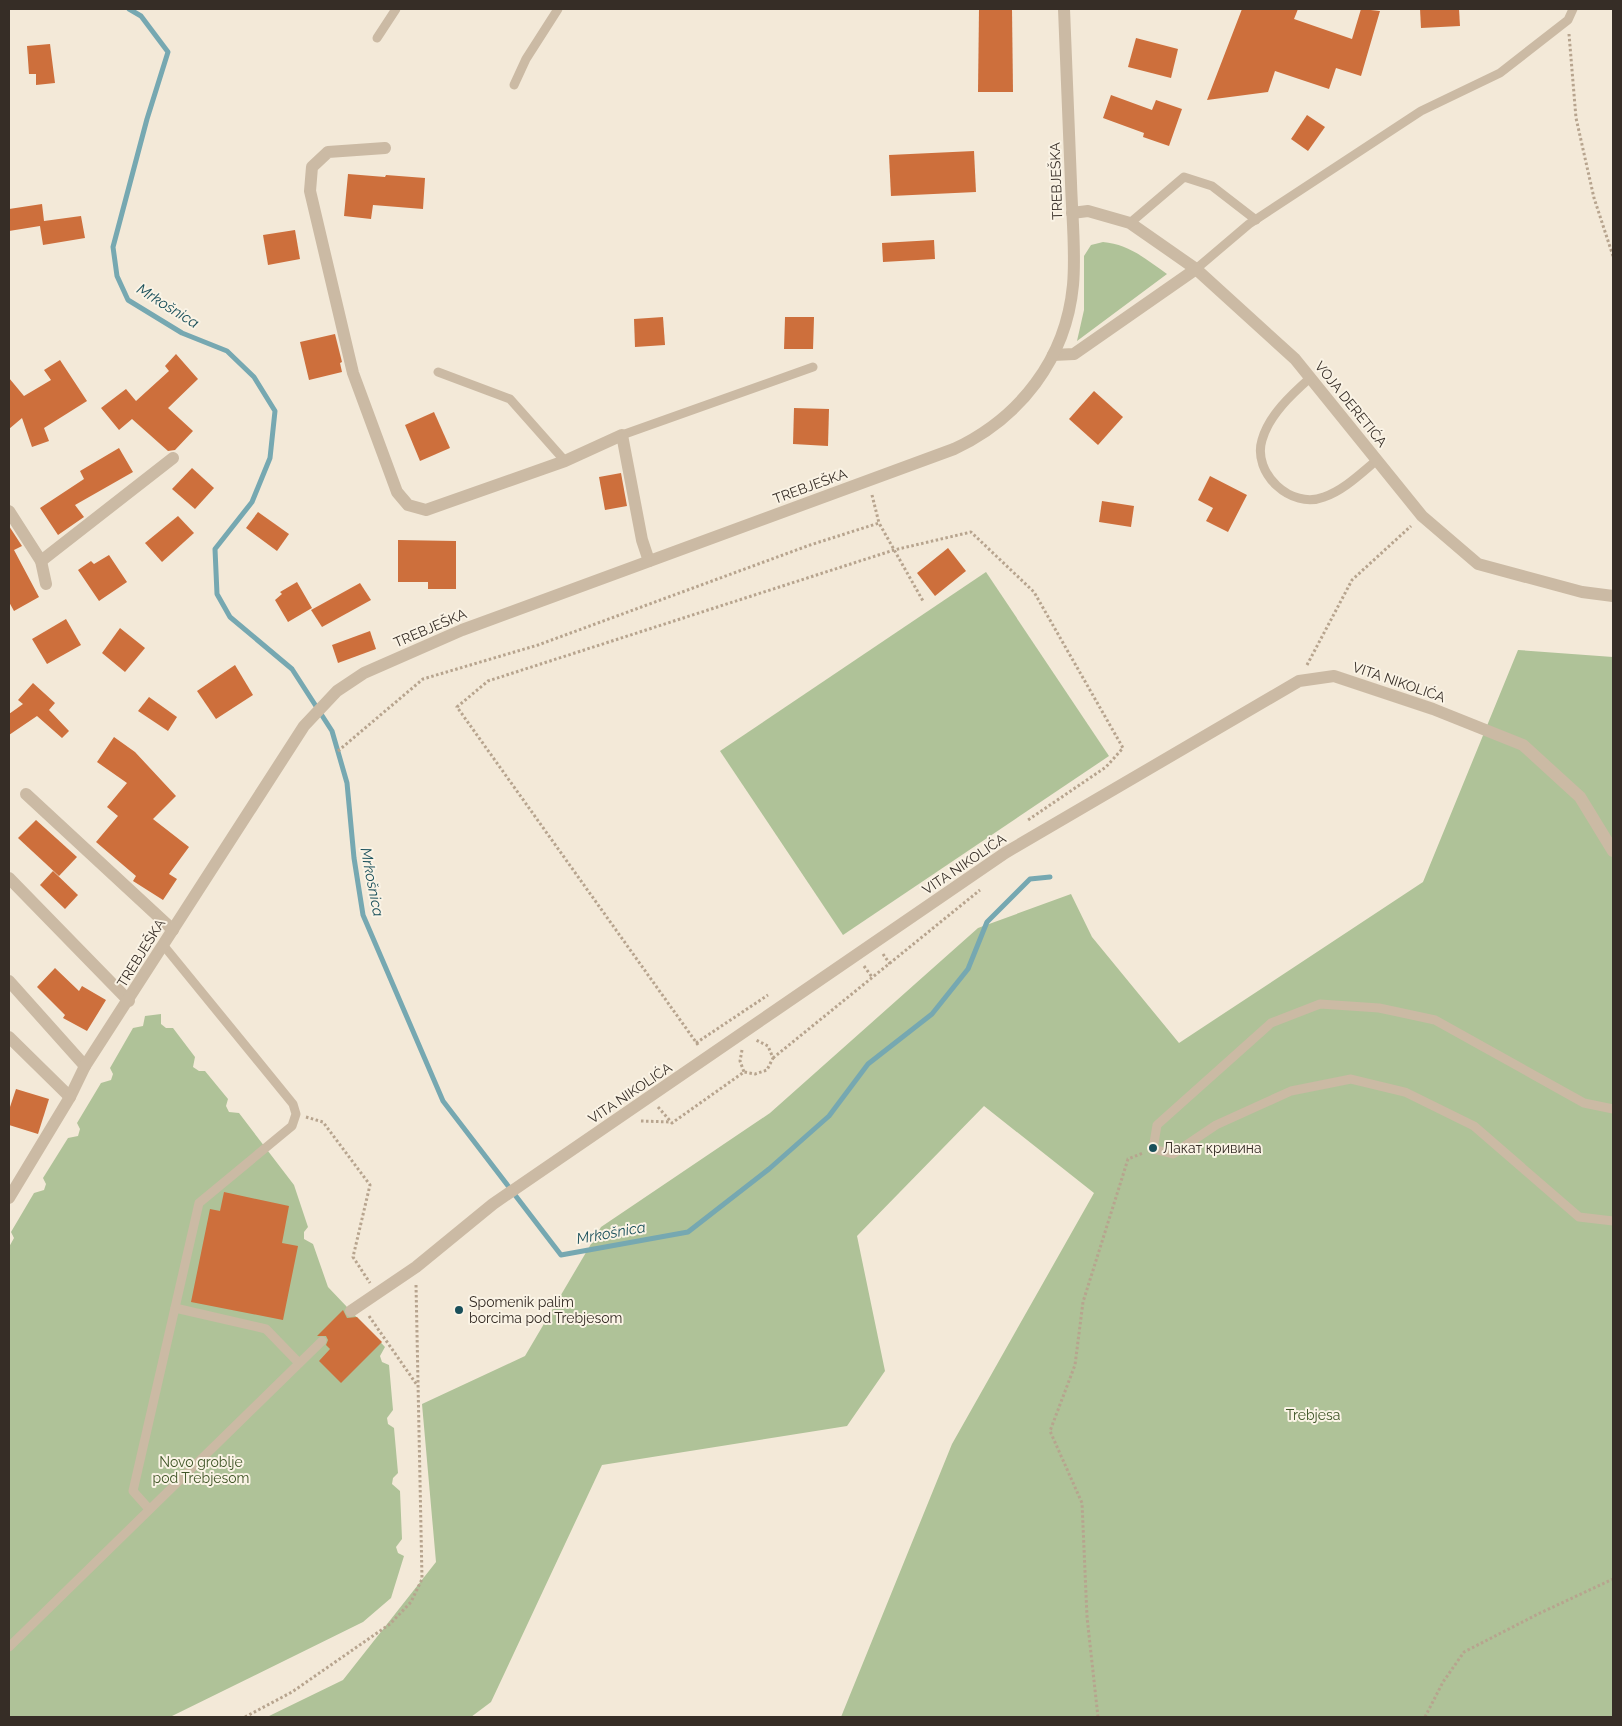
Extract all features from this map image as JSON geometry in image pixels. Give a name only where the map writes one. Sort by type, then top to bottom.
[{"type":"street","name":"TREBJEŠKA","points":[[9,1198],[70,1098],[85,1066],[129,1001],[304,726],[337,691],[364,672],[462,630],[954,449],[983,434],[1005,418],[1026,397],[1054,355],[1064,328],[1071,299],[1074,270],[1064,9]]},
{"type":"street","points":[[385,148],[328,152],[312,167],[310,191],[353,373],[397,492],[408,505],[426,510],[565,461],[622,434],[642,540],[649,561]]},
{"type":"street","name":"VOJA DERETIĆA","points":[[1072,213],[1088,211],[1130,223],[1196,269],[1296,359],[1422,516],[1478,564],[1582,592],[1613,596]]},
{"type":"street","points":[[1054,355],[1074,354],[1196,269]]},
{"type":"street","points":[[41,561],[173,458]]},
{"type":"street","points":[[9,511],[41,561],[46,584]]},
{"type":"street","name":"VITA NIKOLIĆA","points":[[357,1308],[377,1292],[416,1267],[493,1204],[1005,853],[1298,681],[1334,676],[1433,709],[1523,745],[1580,798],[1613,851]]},
{"type":"street","points":[[26,794],[174,930]]},
{"type":"street","points":[[9,878],[129,1001]]},
{"type":"street","points":[[9,981],[85,1066]]},
{"type":"street","points":[[9,1037],[70,1098]]},
{"type":"lane","points":[[377,38],[396,9]]},
{"type":"lane","points":[[514,85],[526,58],[558,9]]},
{"type":"lane","points":[[1196,269],[1256,220],[1421,111],[1500,73],[1568,20],[1573,9]]},
{"type":"lane","points":[[1130,223],[1184,177],[1212,186],[1256,220]]},
{"type":"lane","points":[[622,434],[813,367]]},
{"type":"lane","points":[[438,372],[510,399],[565,461]]},
{"type":"lane","points":[[1310,378],[1283,402],[1262,439],[1260,460],[1274,484],[1295,499],[1322,498],[1344,487],[1377,460]]},
{"type":"lane","points":[[149,1509],[134,1491],[199,1203],[292,1126],[296,1114],[293,1104],[164,946]]},
{"type":"lane","points":[[1613,1109],[1584,1103],[1436,1020],[1379,1008],[1320,1004],[1271,1023],[1157,1124],[1153,1148],[1173,1154],[1216,1125],[1291,1091],[1352,1079],[1405,1092],[1474,1126],[1579,1217],[1613,1220]]},
{"type":"lane","points":[[175,1308],[266,1329],[299,1363]]},
{"type":"lane","points":[[9,1647],[322,1341]]},
{"type":"path","points":[[1568,20],[1576,118],[1594,198],[1613,256]]},
{"type":"path","points":[[868,481],[879,523],[923,601]]},
{"type":"path","points":[[1298,681],[1352,580],[1422,516]]},
{"type":"path","points":[[338,752],[423,679],[538,645],[810,545],[879,523]]},
{"type":"path","points":[[707,1058],[456,707],[488,681],[894,550],[971,532],[1034,592],[1123,748],[1106,767],[1024,823]]},
{"type":"path","points":[[650,1097],[672,1124],[744,1072],[754,1074],[767,1070],[772,1058],[987,884]]},
{"type":"path","points":[[696,1043],[770,994]]},
{"type":"path","points":[[749,1029],[757,1041],[768,1046],[772,1058]]},
{"type":"path","points":[[744,1072],[740,1062],[742,1051],[748,1043],[757,1041]]},
{"type":"path","points":[[296,1114],[323,1122],[370,1185],[353,1257],[377,1292]]},
{"type":"path","points":[[1098,1717],[1087,1617],[1082,1503],[1050,1431],[1075,1365],[1083,1302],[1128,1159],[1145,1152]]},
{"type":"path","points":[[245,1717],[292,1692],[390,1624],[411,1602],[422,1579],[416,1267]]},
{"type":"path","points":[[357,1308],[417,1386]]},
{"type":"path","points":[[1425,1717],[1443,1682],[1464,1652],[1538,1614],[1613,1579]]},
{"type":"green space","points":[[1103,242],[1129,249],[1167,274],[1077,341],[1084,310],[1084,256],[1091,245]]},
{"type":"green space","points":[[986,572],[1109,756],[843,935],[720,751]]},
{"type":"green space","name":"Trebjesa","points":[[1518,650],[1613,657],[1613,1717],[841,1717],[952,1444],[1094,1193],[984,1106],[857,1236],[885,1371],[847,1426],[602,1465],[491,1702],[471,1717],[267,1717],[343,1680],[436,1562],[422,1404],[525,1356],[601,1227],[770,1113],[978,928],[1071,894],[1092,937],[1179,1043],[1423,882]]},
{"type":"green space","name":"Novo groblje pod Trebjesom","points":[[161,1014],[161,1024],[166,1028],[173,1028],[195,1057],[193,1067],[199,1071],[205,1071],[228,1099],[226,1106],[229,1112],[239,1113],[294,1185],[308,1227],[304,1232],[304,1239],[313,1244],[328,1287],[385,1347],[380,1356],[382,1362],[389,1365],[393,1410],[387,1418],[388,1424],[394,1428],[398,1473],[393,1478],[392,1484],[400,1491],[402,1539],[396,1547],[398,1553],[404,1556],[391,1598],[363,1622],[170,1717],[9,1717],[9,1247],[14,1238],[11,1232],[34,1193],[44,1190],[46,1184],[43,1178],[68,1138],[78,1136],[80,1129],[77,1123],[101,1083],[111,1080],[113,1074],[110,1068],[133,1028],[143,1026],[145,1016]]},
{"type":"building","points":[[979,9],[1012,9],[1013,92],[978,92]]},
{"type":"building","points":[[1242,9],[1298,9],[1294,19],[1352,39],[1361,9],[1380,11],[1361,76],[1336,68],[1329,89],[1275,71],[1268,92],[1207,100]]},
{"type":"building","points":[[1420,9],[1459,9],[1460,26],[1421,28]]},
{"type":"building","points":[[1136,38],[1178,49],[1171,78],[1128,67]]},
{"type":"building","points":[[50,44],[55,83],[36,85],[36,74],[29,74],[27,46]]},
{"type":"building","points":[[1111,95],[1152,110],[1156,100],[1182,109],[1169,146],[1143,137],[1144,133],[1103,118]]},
{"type":"building","points":[[1307,115],[1325,127],[1308,151],[1291,139]]},
{"type":"building","points":[[974,151],[976,192],[891,196],[889,155]]},
{"type":"building","points":[[348,174],[425,178],[423,209],[373,205],[371,219],[344,216]]},
{"type":"building","points":[[42,204],[44,221],[81,216],[85,238],[43,245],[40,226],[9,231],[9,209]]},
{"type":"building","points":[[295,230],[300,259],[268,265],[263,235]]},
{"type":"building","points":[[934,240],[935,259],[883,262],[882,243]]},
{"type":"building","points":[[663,317],[665,345],[635,347],[634,319]]},
{"type":"building","points":[[785,317],[814,317],[813,349],[784,349]]},
{"type":"building","points":[[335,334],[342,362],[340,363],[342,372],[309,380],[300,342]]},
{"type":"building","points":[[176,354],[198,379],[168,408],[193,431],[175,450],[168,451],[132,419],[119,430],[101,408],[126,389],[136,401],[169,371],[165,366]]},
{"type":"building","points":[[60,360],[87,401],[44,428],[49,441],[32,447],[22,418],[9,429],[9,378],[24,396],[51,380],[44,370]]},
{"type":"building","points":[[1094,391],[1123,417],[1098,445],[1069,419]]},
{"type":"building","points":[[794,408],[829,409],[828,446],[793,444]]},
{"type":"building","points":[[434,412],[450,448],[420,461],[405,425]]},
{"type":"building","points":[[119,448],[133,472],[75,505],[84,517],[58,535],[40,508],[84,479],[80,471]]},
{"type":"building","points":[[192,468],[214,488],[195,509],[172,489]]},
{"type":"building","points":[[621,473],[627,506],[605,510],[599,477]]},
{"type":"building","points":[[1210,476],[1247,495],[1228,532],[1206,521],[1213,508],[1198,500]]},
{"type":"building","points":[[1102,501],[1134,506],[1131,527],[1099,522]]},
{"type":"building","points":[[258,512],[289,534],[277,551],[246,528]]},
{"type":"building","points":[[178,516],[194,533],[162,562],[145,543]]},
{"type":"building","points":[[9,526],[22,546],[14,550],[39,597],[14,611],[9,602]]},
{"type":"building","points":[[398,540],[456,541],[456,589],[428,589],[428,582],[398,582]]},
{"type":"building","points":[[948,548],[966,571],[935,596],[917,573]]},
{"type":"building","points":[[109,555],[127,582],[99,601],[78,570],[91,561],[94,564]]},
{"type":"building","points":[[297,582],[312,608],[288,622],[275,600],[282,594],[280,592]]},
{"type":"building","points":[[360,583],[371,600],[322,627],[311,610]]},
{"type":"building","points":[[66,619],[81,645],[47,664],[32,639]]},
{"type":"building","points":[[120,628],[145,648],[125,672],[102,653]]},
{"type":"building","points":[[370,631],[376,649],[338,663],[332,645]]},
{"type":"building","points":[[235,665],[253,695],[216,719],[197,691]]},
{"type":"building","points":[[33,683],[55,703],[49,710],[69,731],[62,738],[37,716],[9,735],[9,714],[23,704],[18,700]]},
{"type":"building","points":[[149,697],[177,717],[168,731],[138,711]]},
{"type":"building","points":[[114,737],[135,752],[176,796],[153,819],[189,847],[169,874],[177,879],[163,900],[133,881],[136,876],[96,842],[118,816],[107,807],[127,783],[97,762]]},
{"type":"building","points":[[36,820],[77,857],[59,876],[18,838]]},
{"type":"building","points":[[53,871],[78,895],[65,909],[40,885]]},
{"type":"building","points":[[55,968],[79,991],[82,986],[106,1000],[87,1031],[63,1018],[65,1015],[37,987]]},
{"type":"building","points":[[16,1089],[49,1099],[38,1134],[9,1125],[9,1110]]},
{"type":"building","points":[[224,1192],[289,1206],[282,1243],[298,1246],[283,1320],[191,1302],[210,1209],[220,1211]]},
{"type":"building","points":[[343,1310],[347,1318],[357,1317],[382,1342],[341,1383],[319,1361],[330,1349],[326,1345],[328,1340],[326,1336],[317,1336]]},
{"type":"waterway","name":"Mrkošnica","points":[[129,9],[141,16],[168,52],[147,119],[113,247],[117,276],[128,300],[182,333],[227,351],[254,377],[275,411],[270,458],[252,502],[215,549],[217,594],[230,617],[292,669],[332,731],[347,783],[354,858],[363,915],[443,1101],[561,1255],[688,1232],[769,1169],[829,1116],[868,1064],[932,1014],[968,969],[987,922],[1030,879],[1050,877]]},
{"type":"place","name":"Лакат кривина","points":[[1153,1148]]},
{"type":"place","name":"Spomenik palim borcima pod Trebjesom","points":[[459,1310]]}]
